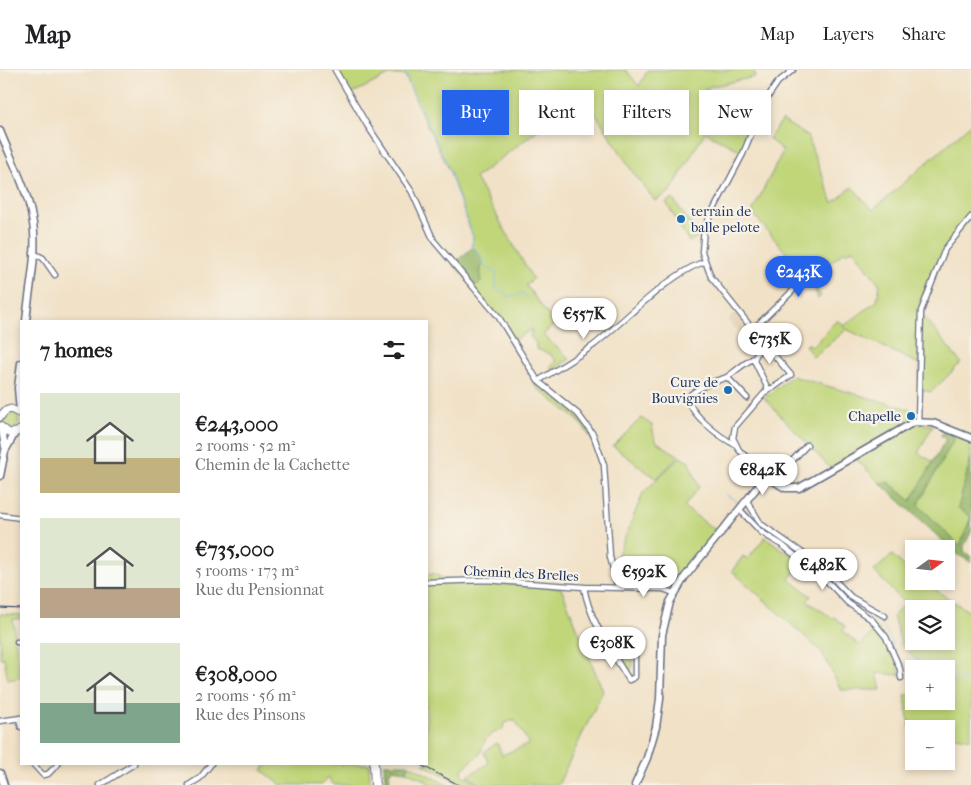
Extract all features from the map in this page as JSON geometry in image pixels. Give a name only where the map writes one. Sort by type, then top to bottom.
[{"type":"highway","points":[[374,765],[374,785]]},
{"type":"highway","points":[[378,765],[379,785]]},
{"type":"main road","points":[[3,412],[20,413]]},
{"type":"main road","points":[[1,428],[9,434],[19,430]]},
{"type":"street","points":[[335,70],[367,125],[412,192],[434,241],[498,316],[538,380],[583,418],[593,434],[605,471],[610,562],[618,588]]},
{"type":"street","points":[[736,445],[733,438],[735,427],[768,389],[773,388],[791,375],[717,286],[704,262],[701,246],[709,217],[743,154],[763,104],[772,89],[793,70]]},
{"type":"street","points":[[0,131],[30,207],[34,232],[26,320]]},
{"type":"street","points":[[918,421],[921,311],[945,249],[971,217]]},
{"type":"street","points":[[33,253],[43,258],[55,275]]},
{"type":"street","points":[[538,380],[587,350],[655,294],[691,268],[704,262]]},
{"type":"street","points":[[753,329],[807,277],[794,262]]},
{"type":"street","points":[[762,342],[754,358],[726,376],[691,393],[688,401],[692,411],[724,438],[736,445],[766,477],[785,488],[799,488],[839,467],[908,424],[918,421],[934,423],[971,438]]},
{"type":"street","points":[[754,358],[768,389]]},
{"type":"street","points":[[20,371],[18,388],[20,405]]},
{"type":"street","points":[[726,376],[747,398]]},
{"type":"street","points":[[3,412],[18,388]]},
{"type":"street","points":[[0,476],[5,451],[1,428]]},
{"type":"street","points":[[5,451],[19,430]]},
{"type":"street","points":[[773,481],[807,445]]},
{"type":"street","points":[[635,785],[655,736],[660,699],[663,630],[674,594],[689,571],[766,477]]},
{"type":"street","points":[[743,506],[761,524],[820,565],[851,597],[885,616]]},
{"type":"street","points":[[743,506],[761,532],[782,545],[818,573],[848,603],[872,620],[886,638],[900,669],[901,678]]},
{"type":"street","points":[[0,515],[20,518]]},
{"type":"street","name":"Chemin des Brelles","points":[[428,582],[486,580],[584,587],[663,589],[674,594]]},
{"type":"street","points":[[584,587],[586,598],[606,642],[629,680],[635,678],[635,637]]},
{"type":"street","points":[[0,721],[20,718]]},
{"type":"street","points":[[35,765],[43,775],[48,774],[57,765]]},
{"type":"street","points":[[100,785],[132,765]]},
{"type":"street","points":[[190,785],[200,778],[209,765]]},
{"type":"street","points":[[0,773],[4,785]]},
{"type":"shaded area","points":[[735,312],[754,335],[749,340],[728,321]]},
{"type":"green space","points":[[335,70],[566,70],[568,73],[570,70],[626,70],[639,86],[648,70],[754,70],[755,77],[704,88],[707,90],[699,90],[699,135],[703,135],[671,191],[655,201],[632,171],[609,135],[689,135],[689,90],[604,90],[604,127],[594,111],[594,90],[519,90],[519,135],[531,135],[475,178],[533,279],[526,285],[553,322],[561,318],[543,335],[570,359],[551,371],[550,367],[556,362],[550,354],[536,349],[536,343],[530,336],[532,329],[514,340],[472,285],[481,282],[481,256],[472,246],[473,237],[448,167],[405,75],[389,75],[349,95]]},
{"type":"green space","points":[[782,120],[807,136],[833,203],[852,187],[873,210],[971,124],[971,217],[948,245],[921,311],[919,364],[846,329],[844,326],[877,301],[880,285],[853,249],[847,253],[845,251],[821,270],[827,278],[815,287],[821,296],[818,299],[809,275],[814,267],[801,254],[793,261],[754,215],[753,210],[783,151],[769,139]]},
{"type":"green space","points":[[711,135],[748,135],[741,151]]},
{"type":"green space","name":"terrain de balle pelote","points":[[673,199],[699,236],[689,242],[666,202]]},
{"type":"green space","points":[[473,247],[481,256],[483,266],[480,269],[481,282],[475,286],[453,264]]},
{"type":"green space","points":[[921,313],[961,363],[931,392],[919,389]]},
{"type":"green space","points":[[836,321],[841,322],[846,330],[813,357],[805,345],[810,344],[812,347]]},
{"type":"green space","points":[[513,341],[534,378],[577,415],[589,431],[593,441],[579,421],[538,389],[512,345]]},
{"type":"green space","points":[[792,376],[916,411],[916,414],[906,423],[831,469],[764,398]]},
{"type":"green space","points":[[11,413],[19,421],[11,429],[3,421]]},
{"type":"green space","points":[[641,418],[652,425],[657,442],[679,456],[656,479],[613,446]]},
{"type":"green space","points":[[913,424],[933,425],[918,453],[934,462],[911,501],[888,482],[880,483],[856,459]]},
{"type":"green space","points":[[944,430],[952,432],[954,439],[918,505],[954,540],[942,540],[880,483],[888,482],[911,501],[946,439],[941,436]]},
{"type":"green space","points":[[952,432],[971,438],[971,458],[965,481],[971,517],[960,546],[918,505],[954,439]]},
{"type":"green space","points":[[680,457],[689,462],[699,487],[684,507],[718,532],[695,562],[674,583],[656,588],[621,585],[613,567],[643,493]]},
{"type":"green space","points":[[971,458],[971,517],[958,508]]},
{"type":"green space","points":[[971,517],[971,532],[964,546],[964,551],[971,557],[971,562],[955,552],[955,541],[960,546]]},
{"type":"green space","points":[[765,537],[802,563],[789,579],[811,596],[807,601],[845,626],[843,631],[859,645],[878,628],[899,668],[900,675],[877,673],[881,690],[841,690],[822,652],[732,571],[743,556],[748,559]]},
{"type":"green space","points":[[892,555],[905,567],[905,590],[936,590],[951,600],[905,600],[905,604],[874,571]]},
{"type":"green space","points":[[428,574],[435,574],[447,581],[561,588],[603,691],[558,785],[482,785],[468,776],[489,763],[484,752],[497,743],[502,755],[529,744],[515,720],[504,723],[503,729],[492,734],[485,741],[480,754],[462,769],[463,775],[480,785],[463,785],[425,765],[428,765]]},
{"type":"green space","points":[[955,603],[971,613],[971,739],[955,736],[955,720],[908,720],[907,710],[955,710],[955,660],[917,660],[906,650],[955,650]]},
{"type":"green space","points":[[905,604],[905,649],[902,646],[893,616]]},
{"type":"green space","points":[[0,614],[20,615],[20,619],[13,619],[20,678],[8,680],[4,658],[0,658]]},
{"type":"green space","points":[[623,633],[626,633],[633,642],[633,666],[629,671],[626,670],[612,645],[624,637]]},
{"type":"green space","points":[[266,765],[369,765],[370,785],[334,785],[328,777],[322,785],[281,785],[262,770]]},
{"type":"green space","points":[[384,765],[409,765],[406,771],[392,769],[389,774],[390,785],[385,785]]},
{"type":"green space","points":[[409,765],[448,785],[428,785],[427,781],[406,771]]},
{"type":"waterway","points":[[404,70],[415,98]]},
{"type":"waterway","points":[[416,100],[447,164]]},
{"type":"waterway","points":[[448,167],[456,191]]},
{"type":"waterway","points":[[457,194],[473,237],[472,246],[481,256],[483,266],[496,272],[496,289],[504,292],[508,297],[523,293],[528,299]]},
{"type":"waterway","points":[[725,494],[741,504]]},
{"type":"waterway","points":[[745,509],[753,521]]},
{"type":"waterway","points":[[761,529],[781,542]]},
{"type":"waterway","points":[[788,547],[818,566],[848,597]]},
{"type":"waterway","points":[[851,599],[883,626],[893,648]]},
{"type":"waterway","points":[[896,656],[905,664]]},
{"type":"waterway","points":[[955,681],[971,678]]},
{"type":"railway","points":[[0,608],[20,609]]},
{"type":"railway","points":[[421,765],[459,785]]},
{"type":"place","name":"terrain de balle pelote","points":[[681,219]]},
{"type":"place","name":"Cure de Bouvignies","points":[[728,390]]},
{"type":"place","name":"Chapelle","points":[[911,416]]}]
